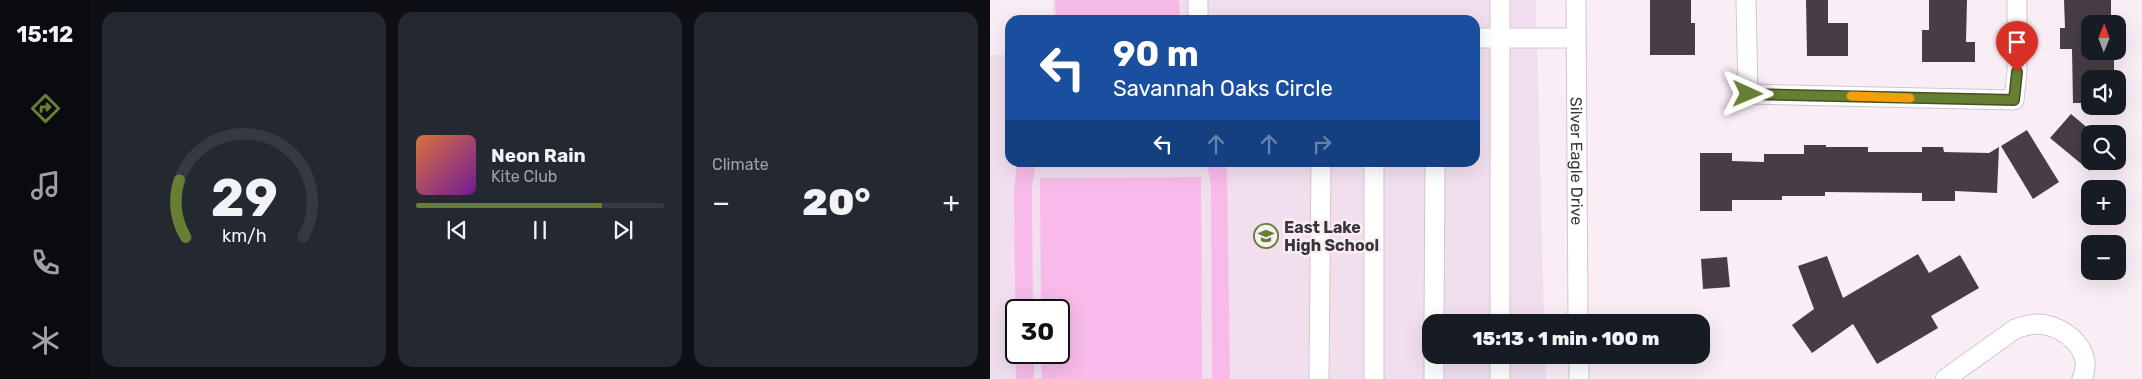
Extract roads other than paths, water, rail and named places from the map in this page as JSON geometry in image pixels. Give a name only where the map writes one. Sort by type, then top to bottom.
[{"type":"street","points":[[1198,0],[1198,15]]},
{"type":"street","points":[[1500,0],[1500,314]]},
{"type":"street","name":"Silver Eagle Drive","points":[[1576,0],[1578,314]]},
{"type":"street","points":[[1746,0],[1748,94],[2014,100],[2017,72],[2017,0]]},
{"type":"street","points":[[1480,38],[1576,38]]},
{"type":"street","points":[[1319,379],[1321,167]]},
{"type":"street","points":[[1374,167],[1374,379]]},
{"type":"street","points":[[1434,167],[1434,314]]},
{"type":"street","points":[[1950,377],[2016,329],[2028,324],[2041,324],[2066,332],[2076,341],[2083,354],[2085,366],[2082,379]]},
{"type":"street","points":[[1434,364],[1434,379]]},
{"type":"street","points":[[1500,364],[1500,379]]},
{"type":"street","points":[[1579,364],[1579,379]]},
{"type":"place","name":"East Lake High School","points":[[1266,236]]}]
